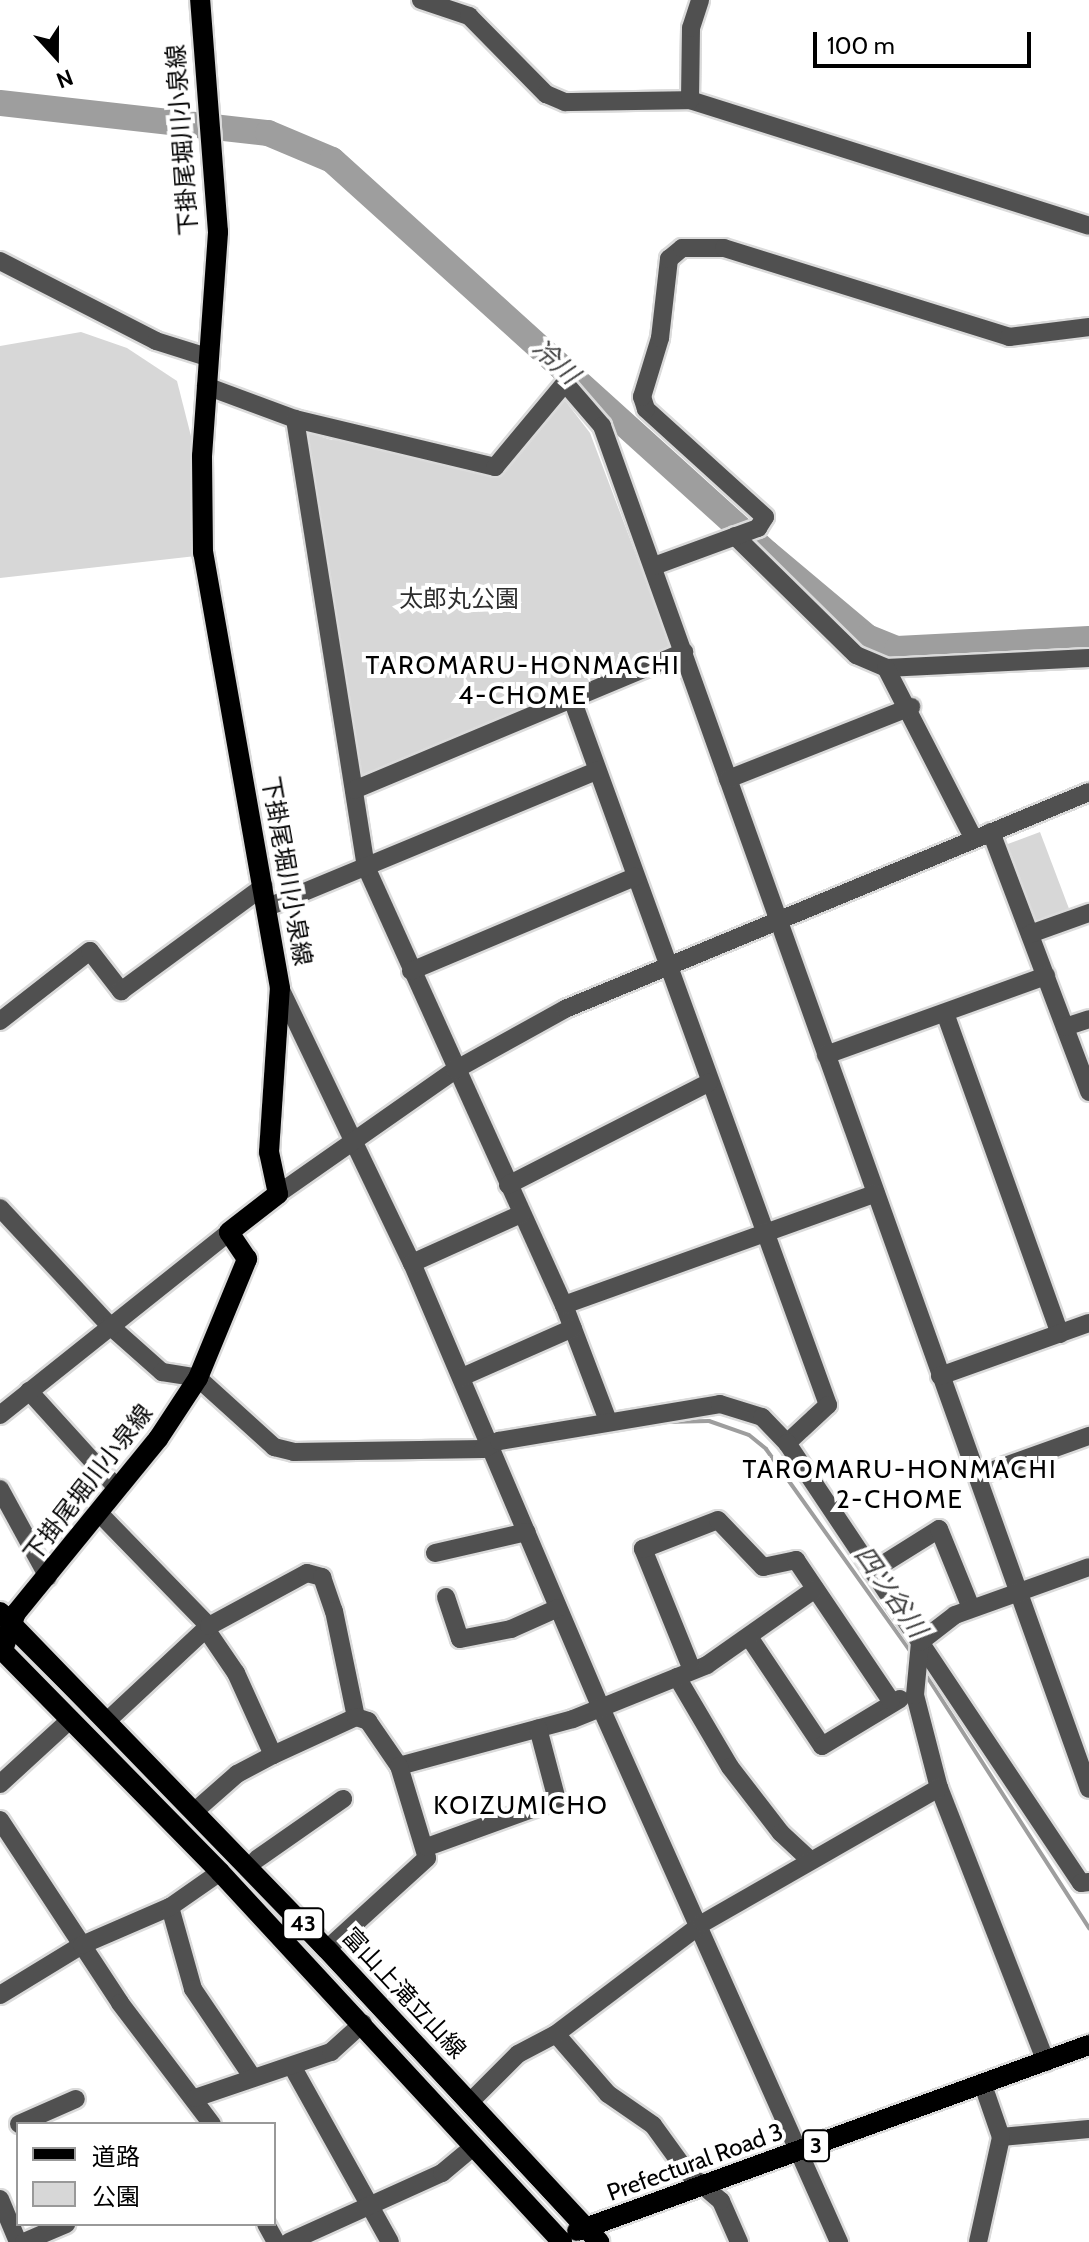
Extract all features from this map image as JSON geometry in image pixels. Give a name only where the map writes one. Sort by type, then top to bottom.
[{"type":"main road","name":"下掛尾堀川小泉線","points":[[200,0],[218,232],[207,357],[203,553],[280,988],[269,1152],[278,1194]]},
{"type":"main road","points":[[229,1232],[278,1194]]},
{"type":"main road","name":"下掛尾堀川小泉線","points":[[1,1651],[6,1618],[48,1577],[118,1489],[198,1378],[247,1259],[229,1232]]},
{"type":"main road","name":"富山上滝立山線","points":[[6,1618],[327,1949],[592,2235]]},
{"type":"main road","name":"43","points":[[1,1651],[220,1872],[363,2023],[554,2241]]},
{"type":"main road","name":"Prefectural Road 3","points":[[554,2241],[592,2235],[706,2186],[1089,2045]]},
{"type":"street","points":[[421,0],[469,16],[546,94],[565,102],[690,100],[1089,226]]},
{"type":"street","points":[[690,100],[691,28],[700,0]]},
{"type":"street","points":[[654,566],[758,528],[765,517],[646,409],[642,397],[660,338],[669,259],[682,248],[724,248],[1009,337],[1089,327]]},
{"type":"street","points":[[0,261],[156,341],[207,357]]},
{"type":"street","points":[[206,386],[295,419],[495,467],[565,383],[602,426],[1089,1789]]},
{"type":"street","points":[[295,419],[366,867],[455,1070],[564,1305],[608,1421]]},
{"type":"street","points":[[735,536],[856,655],[886,668],[1089,658]]},
{"type":"street","points":[[354,790],[684,652]]},
{"type":"street","points":[[886,668],[983,836],[1030,934],[1089,1092]]},
{"type":"street","points":[[572,699],[762,1234],[828,1405],[787,1443]]},
{"type":"street","points":[[728,779],[911,707]]},
{"type":"street","points":[[0,1021],[90,951],[121,991],[266,896],[366,867],[597,771]]},
{"type":"street","points":[[278,1194],[455,1070],[565,1009],[666,964],[1089,792]]},
{"type":"street","points":[[411,971],[635,877]]},
{"type":"street","points":[[1030,934],[1089,913]]},
{"type":"street","points":[[826,1055],[1046,976]]},
{"type":"street","points":[[280,988],[412,1263],[601,1708],[835,2240]]},
{"type":"street","points":[[945,1013],[1060,1334]]},
{"type":"street","points":[[1065,1027],[1089,1019]]},
{"type":"street","points":[[508,1185],[708,1083]]},
{"type":"street","points":[[564,1305],[876,1193]]},
{"type":"street","points":[[0,1208],[109,1325],[162,1372],[198,1378],[261,1438],[294,1452],[491,1445],[608,1421],[720,1404],[762,1417],[787,1443],[1081,1883],[1089,1882]]},
{"type":"street","points":[[412,1263],[521,1214]]},
{"type":"street","points":[[0,1415],[229,1232]]},
{"type":"street","points":[[940,1376],[1089,1323]]},
{"type":"street","points":[[462,1377],[573,1328]]},
{"type":"street","points":[[29,1391],[118,1489]]},
{"type":"street","points":[[977,1476],[1089,1436]]},
{"type":"street","points":[[0,1489],[48,1577]]},
{"type":"street","points":[[99,1513],[209,1629],[236,1673],[273,1755]]},
{"type":"street","points":[[809,1859],[781,1833],[730,1767],[685,1674],[643,1549],[718,1520],[763,1567],[796,1560],[891,1701]]},
{"type":"street","points":[[872,1571],[939,1529],[971,1608]]},
{"type":"street","points":[[435,1553],[527,1532]]},
{"type":"street","points":[[920,1642],[971,1608],[1089,1567]]},
{"type":"street","points":[[107,1721],[209,1629],[307,1573],[322,1577],[356,1717]]},
{"type":"street","points":[[399,1766],[601,1708],[685,1674],[749,1637],[815,1589]]},
{"type":"street","points":[[446,1597],[460,1639],[511,1629],[558,1608]]},
{"type":"street","points":[[749,1637],[822,1746],[891,1701],[915,1695]]},
{"type":"street","points":[[920,1642],[915,1695],[939,1788],[1046,2062]]},
{"type":"street","points":[[195,1811],[237,1774],[273,1755],[356,1717],[368,1721],[399,1766],[427,1847],[427,1858],[327,1949]]},
{"type":"street","points":[[0,1784],[71,1719]]},
{"type":"street","points":[[427,1847],[557,1800],[538,1728]]},
{"type":"street","points":[[470,2102],[518,2054],[556,2034],[700,1930],[703,1923],[809,1859],[939,1788]]},
{"type":"street","points":[[257,1859],[343,1799]]},
{"type":"street","points":[[0,1820],[120,2003],[211,2122]]},
{"type":"street","points":[[0,1995],[82,1945],[170,1907],[220,1872]]},
{"type":"street","points":[[170,1907],[193,1989],[253,2078]]},
{"type":"street","points":[[195,2098],[331,2052],[363,2023]]},
{"type":"street","points":[[556,2034],[608,2094],[653,2125],[687,2172],[721,2201],[739,2242]]},
{"type":"street","points":[[292,2066],[390,2242]]},
{"type":"street","points":[[978,2242],[1001,2137],[983,2085]]},
{"type":"street","points":[[23,2122],[76,2099]]},
{"type":"street","points":[[1001,2137],[1089,2129]]},
{"type":"street","points":[[289,2242],[442,2173],[473,2147]]},
{"type":"street","points":[[0,2199],[18,2242]]},
{"type":"street","points":[[24,2242],[61,2226]]},
{"type":"green space","points":[[81,332],[127,348],[177,381],[193,444],[196,556],[0,578],[0,346]]},
{"type":"green space","name":"太郎丸公園","points":[[564,399],[590,433],[671,647],[364,780],[357,777],[300,439],[306,432],[332,440],[377,441],[499,476]]},
{"type":"green space","points":[[1040,832],[1071,914],[1036,927],[1005,845]]},
{"type":"waterway","name":"冷川","points":[[0,103],[268,133],[332,160],[767,553],[867,637],[897,649],[1089,639]]},
{"type":"waterway","name":"四ツ谷川","points":[[580,1436],[665,1422],[709,1421],[749,1435],[766,1449],[912,1654]]},
{"type":"waterway","name":"四ツ谷川","points":[[924,1672],[1089,1928]]},
{"type":"tram line","points":[[0,1627],[214,1841],[587,2242]]},
{"type":"district","name":"TAROMARU-HONMACHI 4-CHOME","points":[[523,681]]},
{"type":"district","name":"TAROMARU-HONMACHI 2-CHOME","points":[[900,1485]]},
{"type":"district","name":"KOIZUMICHO","points":[[521,1806]]}]
